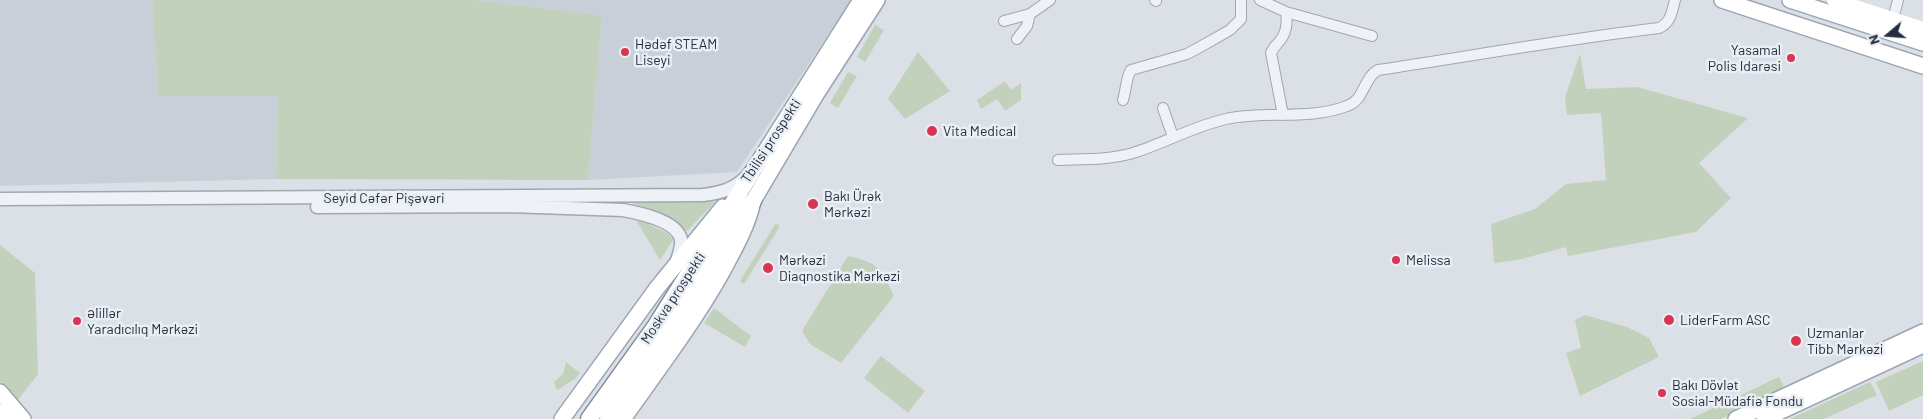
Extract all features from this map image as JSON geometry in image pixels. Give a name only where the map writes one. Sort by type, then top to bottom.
[{"type":"highway","name":"Moskva prospekti","points":[[589,419],[655,327],[754,169]]},
{"type":"highway","name":"Moskva prospekti","points":[[608,419],[658,350],[753,201]]},
{"type":"main road","name":"Tbilisi prospekti","points":[[562,419],[642,308],[754,169],[861,0]]},
{"type":"main road","name":"Tbilisi prospekti","points":[[623,419],[680,341],[714,286],[741,239],[753,201],[817,94],[877,0]]},
{"type":"main road","points":[[1722,0],[1923,66]]},
{"type":"main road","points":[[1790,0],[1923,43]]},
{"type":"main road","points":[[1834,0],[1923,29]]},
{"type":"main road","points":[[1736,419],[1923,332]]},
{"type":"main road","points":[[1764,419],[1923,345]]},
{"type":"main road","points":[[0,392],[23,419]]},
{"type":"main road","points":[[0,412],[6,419]]},
{"type":"street","points":[[1004,21],[1030,14],[1050,0]]},
{"type":"street","points":[[1123,100],[1128,73],[1131,70],[1187,54],[1230,30],[1241,19],[1242,0]]},
{"type":"street","points":[[1260,0],[1286,12],[1372,36]]},
{"type":"street","points":[[1058,160],[1108,158],[1133,153],[1228,119],[1312,115],[1348,106],[1360,96],[1368,78],[1378,70],[1470,57],[1578,38],[1659,28],[1666,25],[1669,21],[1675,0]]},
{"type":"street","points":[[1893,19],[1898,0]]},
{"type":"street","points":[[1283,115],[1271,53],[1284,34],[1286,12]]},
{"type":"street","points":[[1017,39],[1029,23],[1030,14]]},
{"type":"street","points":[[1163,108],[1173,138]]},
{"type":"street","name":"Seyid Cəfər Pişəvəri","points":[[0,207],[509,206],[585,204],[715,194],[735,186],[754,169]]},
{"type":"street","name":"Seyid Cəfər Pişəvəri","points":[[0,199],[585,204],[636,212],[670,225],[680,237],[681,243],[676,264]]},
{"type":"shaded area","points":[[0,0],[152,0],[158,96],[277,96],[276,179],[0,186]]},
{"type":"shaded area","points":[[477,0],[851,0],[737,172],[588,180],[602,15]]},
{"type":"green space","points":[[152,0],[477,0],[602,15],[588,180],[276,179],[277,96],[158,96]]},
{"type":"green space","points":[[875,25],[884,30],[865,62],[857,57]]},
{"type":"green space","points":[[918,52],[950,91],[905,119],[888,99]]},
{"type":"green space","points":[[1580,54],[1586,89],[1637,87],[1748,118],[1699,163],[1731,198],[1696,232],[1568,256],[1566,247],[1518,260],[1494,263],[1491,224],[1535,209],[1566,184],[1606,180],[1601,113],[1567,115],[1565,97]]},
{"type":"green space","points":[[848,72],[857,76],[838,108],[830,103]]},
{"type":"green space","points":[[1005,81],[1011,90],[1021,83],[1021,100],[1005,111],[997,99],[981,109],[977,100]]},
{"type":"green space","points":[[656,201],[715,202],[687,231],[673,221],[633,203]]},
{"type":"green space","points":[[634,217],[669,234],[673,240],[660,260]]},
{"type":"green space","points":[[776,223],[780,226],[744,284],[740,281]]},
{"type":"green space","points":[[0,245],[35,273],[38,374],[17,401],[0,381]]},
{"type":"green space","points":[[848,256],[866,261],[878,268],[894,296],[841,363],[810,344],[802,331]]},
{"type":"green space","points":[[714,308],[751,336],[745,347],[704,323]]},
{"type":"green space","points":[[1585,315],[1627,327],[1649,338],[1659,357],[1580,396],[1566,353],[1581,348],[1575,320]]},
{"type":"green space","points":[[881,356],[925,391],[908,413],[864,378]]},
{"type":"green space","points":[[1923,361],[1923,395],[1889,411],[1876,382]]},
{"type":"green space","points":[[566,362],[580,373],[576,378],[557,390],[554,382],[563,374]]},
{"type":"green space","points":[[1779,377],[1785,390],[1721,419],[1690,419]]},
{"type":"green space","points":[[1870,382],[1877,395],[1824,419],[1790,419]]},
{"type":"place","name":"Hədəf STEAM Liseyi","points":[[625,52]]},
{"type":"place","name":"Yasamal Polis Idarəsi","points":[[1791,58]]},
{"type":"place","name":"Vita Medical","points":[[932,131]]},
{"type":"place","name":"Bakı Ürək Mərkəzi","points":[[813,204]]},
{"type":"place","name":"Melissa","points":[[1396,260]]},
{"type":"place","name":"Mərkəzi Diaqnostika Mərkəzi","points":[[768,268]]},
{"type":"place","name":"LiderFarm ASC","points":[[1669,320]]},
{"type":"place","name":"Əlillər Yaradıcılıq Mərkəzi","points":[[77,321]]},
{"type":"place","name":"Uzmanlar Tibb Mərkəzi","points":[[1796,341]]},
{"type":"place","name":"Bakı Dövlət Sosial-Müdafiə Fondu","points":[[1662,393]]}]
